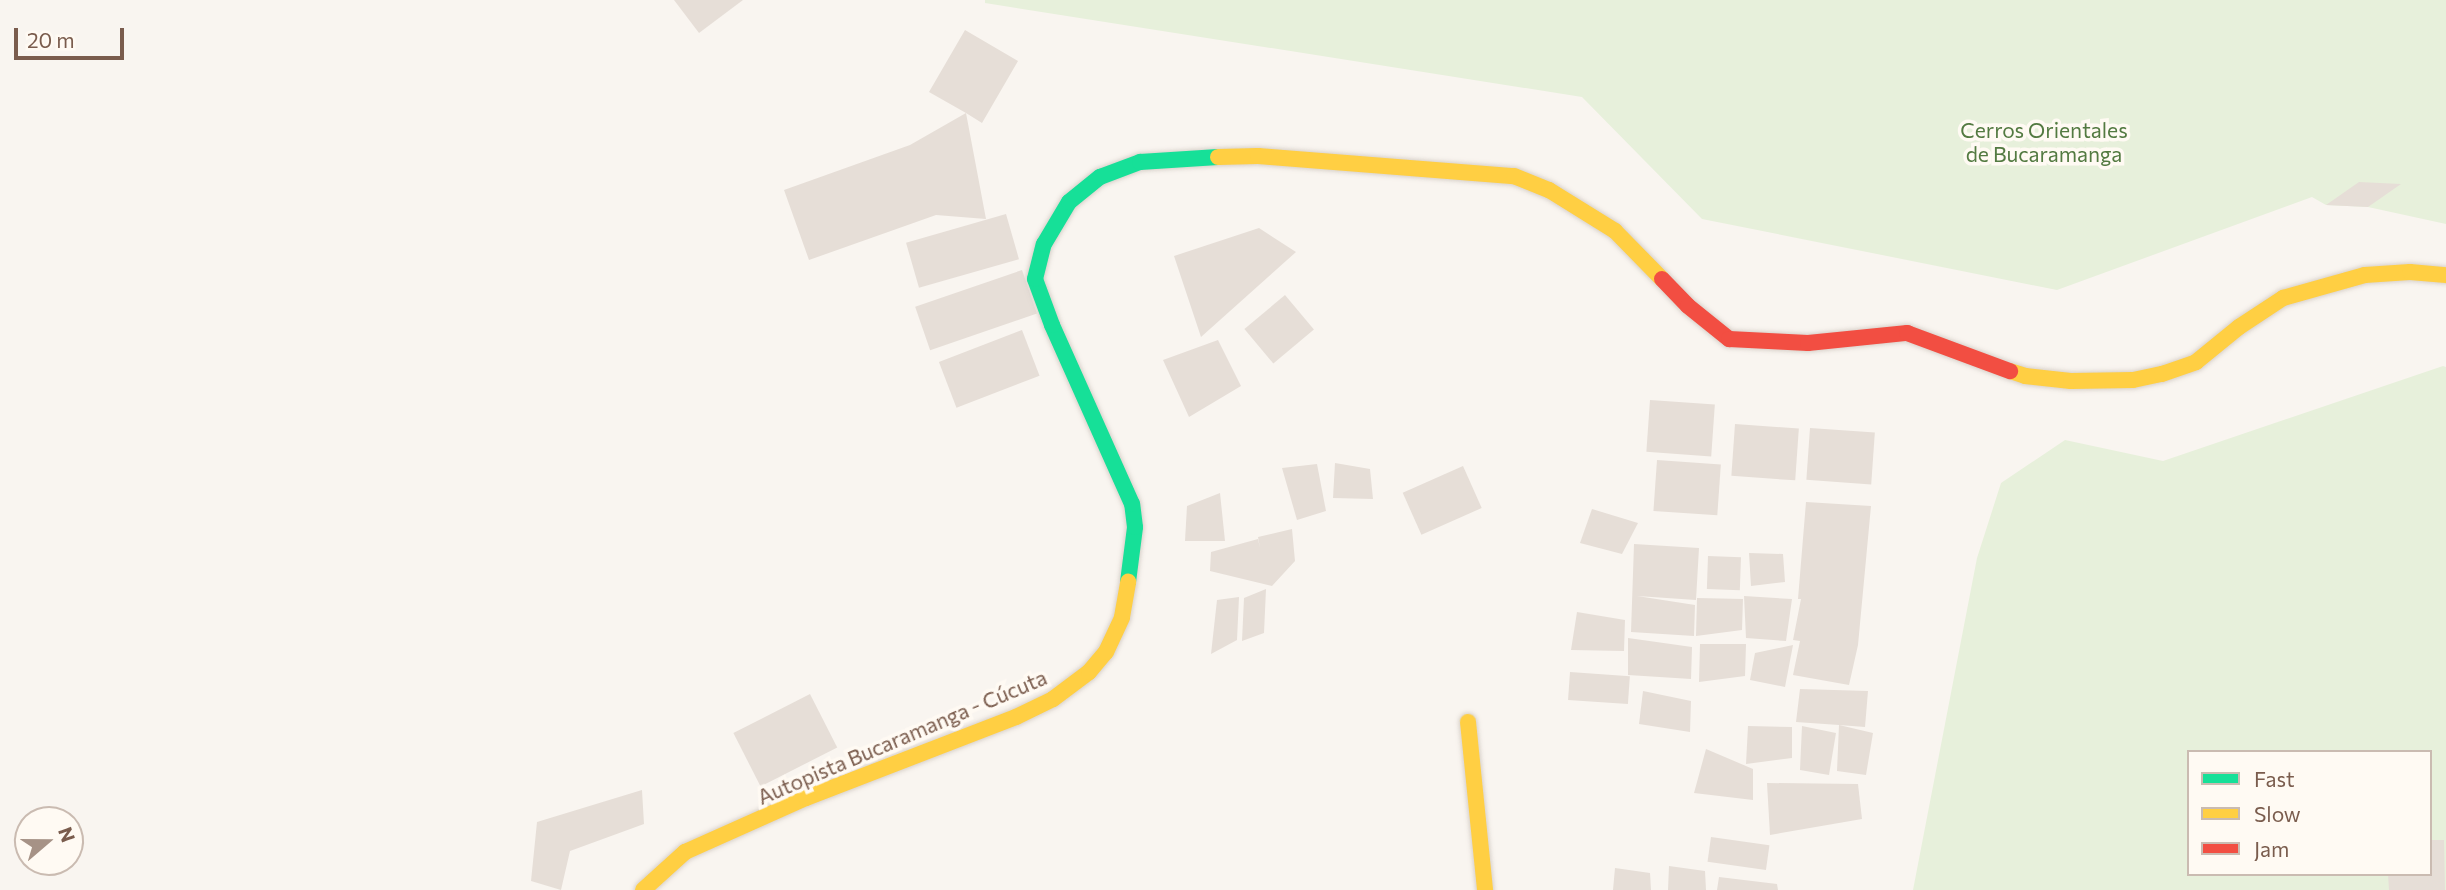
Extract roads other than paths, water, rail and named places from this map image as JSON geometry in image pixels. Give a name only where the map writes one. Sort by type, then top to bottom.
[{"type":"main road","name":"Autopista Bucaramanga - Cúcuta","points":[[643,890],[685,852],[806,798],[1016,717],[1053,699],[1089,672],[1106,652],[1122,617],[1135,527],[1132,504],[1052,325],[1035,279],[1044,244],[1069,202],[1100,177],[1140,162],[1186,157],[1268,157],[1514,176],[1549,190],[1615,231],[1688,306],[1729,339],[1761,343],[1808,343],[1907,333],[2025,376],[2071,381],[2133,380],[2196,362],[2239,327],[2283,298],[2321,285],[2365,275],[2446,275]]},
{"type":"main road","points":[[1468,722],[1485,890]]},
{"type":"park label","name":"Cerros Orientales de Bucaramanga","points":[[2044,142]]}]
